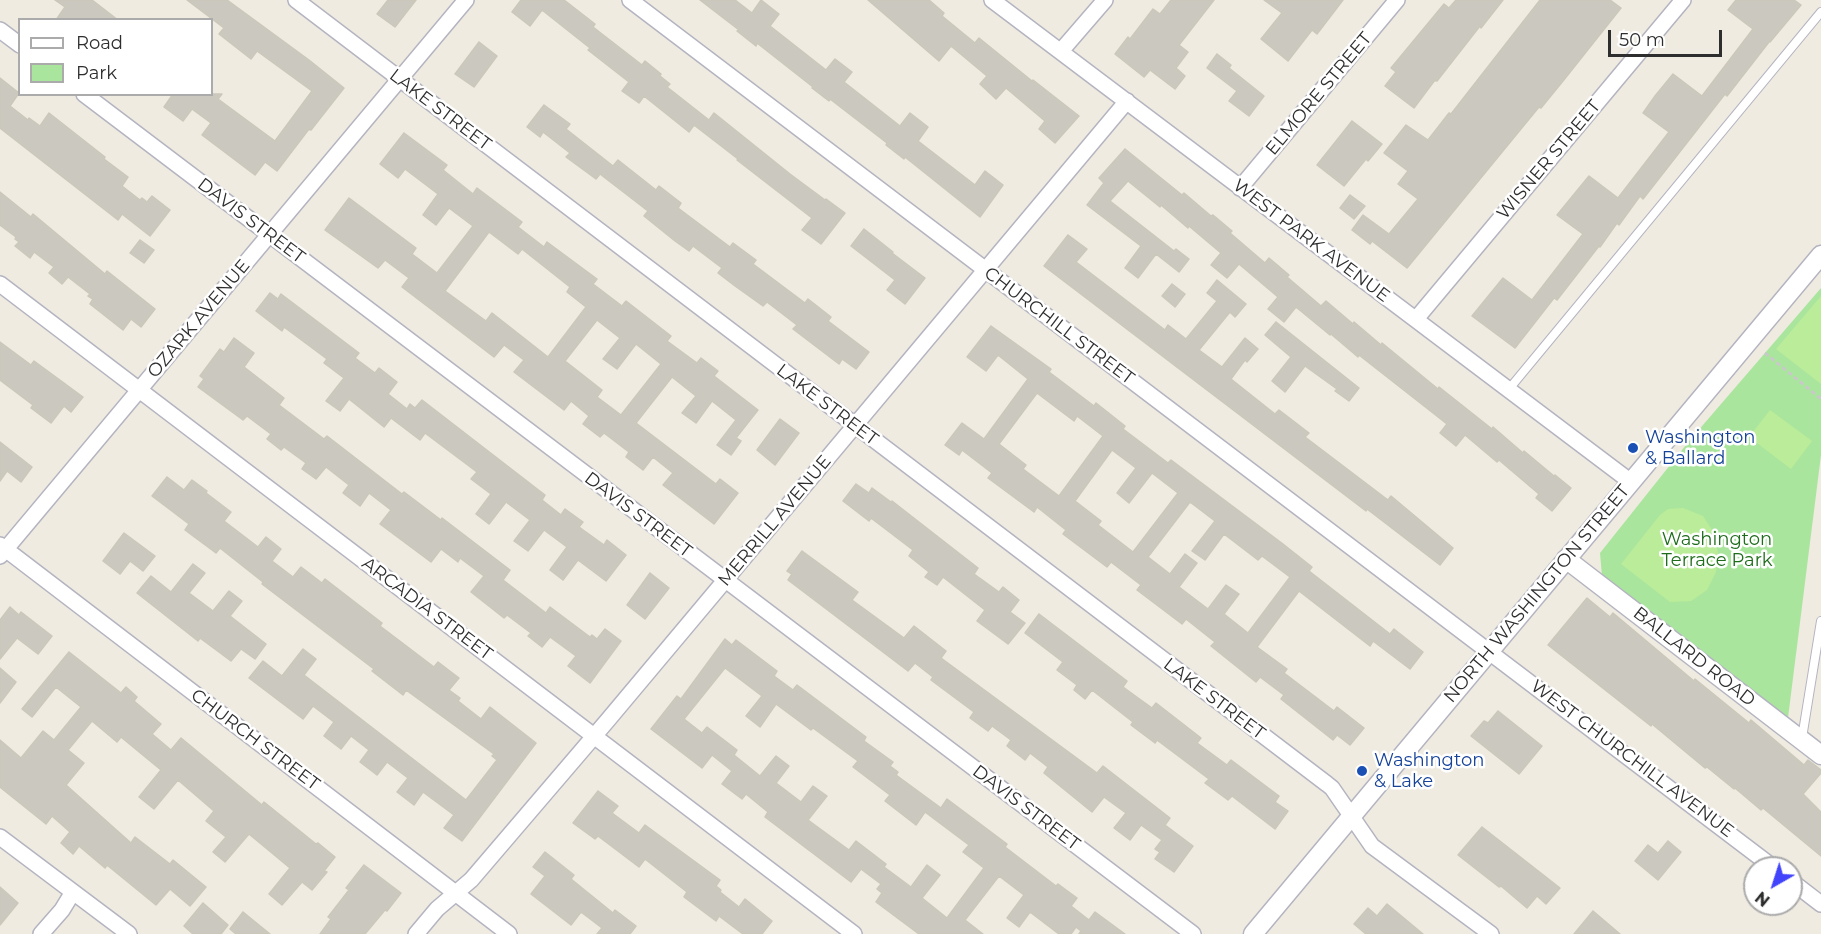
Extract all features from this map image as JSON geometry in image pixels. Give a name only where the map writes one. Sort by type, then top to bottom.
[{"type":"street","name":"LAKE STREET","points":[[296,0],[1327,784],[1372,846],[1491,934]]},
{"type":"street","name":"OZARK AVENUE","points":[[2,550],[139,391],[466,0]]},
{"type":"street","name":"CHURCHILL STREET","points":[[630,0],[1489,651]]},
{"type":"street","name":"WEST PARK AVENUE","points":[[992,0],[1631,482]]},
{"type":"street","points":[[1061,51],[1105,0]]},
{"type":"street","name":"ELMORE STREET","points":[[1240,188],[1397,0]]},
{"type":"street","name":"WISNER STREET","points":[[1416,319],[1683,0]]},
{"type":"street","points":[[0,30],[18,44]]},
{"type":"street","name":"DAVIS STREET","points":[[87,96],[1193,934]]},
{"type":"street","name":"MERRILL AVENUE","points":[[416,934],[437,909],[471,880],[594,737],[1127,101]]},
{"type":"street","name":"NORTH WASHINGTON STREET","points":[[1253,934],[1821,255]]},
{"type":"street","name":"ARCADIA STREET","points":[[0,284],[854,934]]},
{"type":"street","name":"CHURCH STREET","points":[[2,550],[509,934]]},
{"type":"street","name":"BALLARD ROAD","points":[[1566,559],[1821,755]]},
{"type":"street","name":"WEST CHURCHILL AVENUE","points":[[1489,651],[1758,856]]},
{"type":"street","points":[[0,837],[129,934]]},
{"type":"street","points":[[1803,890],[1821,904]]},
{"type":"street","points":[[41,934],[62,910],[73,892]]},
{"type":"lane","points":[[1509,389],[1821,12]]},
{"type":"lane","points":[[1802,740],[1821,621]]},
{"type":"path","points":[[1765,353],[1821,399]]},
{"type":"green space","name":"Washington Terrace Park","points":[[1821,288],[1821,455],[1788,718],[1602,576],[1600,553],[1690,440]]},
{"type":"green space","points":[[1821,296],[1821,384],[1776,349]]},
{"type":"green space","points":[[1770,410],[1812,441],[1791,469],[1749,437]]},
{"type":"green space","points":[[1683,508],[1703,516],[1714,533],[1718,553],[1716,572],[1707,590],[1691,601],[1670,602],[1621,564],[1660,515],[1668,509]]},
{"type":"building","points":[[55,0],[92,0],[115,18],[57,18],[65,7]]},
{"type":"building","points":[[187,0],[227,0],[344,88],[277,171],[265,162],[255,175],[202,135],[211,123],[192,109],[183,121],[164,107],[172,96],[222,94],[218,99],[275,141],[312,91],[257,51],[251,59],[219,34],[224,28]]},
{"type":"building","points":[[388,0],[416,0],[395,27],[377,14]]},
{"type":"building","points":[[521,0],[564,0],[595,24],[593,27],[642,65],[645,61],[661,74],[660,76],[670,84],[667,87],[709,120],[714,113],[790,174],[845,213],[821,244],[802,230],[812,218],[694,125],[689,132],[644,96],[639,103],[622,91],[629,82],[542,10],[530,26],[512,12]]},
{"type":"building","points":[[700,0],[735,0],[752,13],[761,0],[779,14],[770,26],[826,70],[835,59],[852,72],[844,82],[900,126],[910,113],[928,127],[918,141],[975,185],[985,171],[1003,185],[980,217],[757,43],[756,46]]},
{"type":"building","points":[[868,0],[929,0],[944,13],[942,16],[975,43],[979,38],[1079,116],[1055,143],[1039,129],[1045,121],[1006,88],[996,99],[980,84],[987,76],[951,46],[939,61]]},
{"type":"building","points":[[1171,0],[1214,0],[1179,45],[1188,52],[1176,68],[1185,76],[1175,89],[1150,70],[1144,77],[1115,54],[1153,9],[1160,14]]},
{"type":"building","points":[[1264,0],[1343,0],[1317,34],[1312,30],[1288,61],[1261,39],[1282,13]]},
{"type":"building","points":[[1456,0],[1503,0],[1414,108],[1385,86],[1396,72],[1391,68],[1444,4],[1449,8]]},
{"type":"building","points":[[1540,0],[1610,0],[1621,8],[1407,268],[1372,241],[1370,244],[1352,230],[1363,215],[1389,234],[1418,199],[1398,184],[1408,171],[1384,153],[1406,125],[1428,140]]},
{"type":"building","points":[[1736,0],[1794,0],[1801,5],[1727,96],[1725,94],[1643,199],[1640,196],[1619,225],[1617,223],[1557,300],[1554,298],[1515,348],[1472,316],[1503,278],[1532,300],[1583,234],[1557,215],[1589,176],[1618,198],[1669,132],[1643,113],[1655,96],[1673,74],[1702,96],[1753,29],[1728,10]]},
{"type":"building","points":[[479,42],[497,56],[474,87],[455,74]]},
{"type":"building","points":[[1217,54],[1231,65],[1229,68],[1264,96],[1249,116],[1229,101],[1237,91],[1207,68]]},
{"type":"building","points":[[0,78],[18,92],[10,106],[28,120],[29,118],[40,126],[49,113],[128,177],[122,186],[140,200],[142,198],[147,202],[152,196],[170,210],[150,236],[122,214],[118,220],[0,128]]},
{"type":"building","points":[[544,105],[570,124],[566,129],[613,166],[618,160],[656,190],[659,186],[681,203],[678,208],[730,247],[733,243],[756,260],[753,264],[805,303],[808,299],[831,317],[828,321],[869,352],[856,369],[842,359],[839,364],[793,329],[797,325],[767,302],[763,306],[718,273],[722,268],[693,246],[689,251],[675,241],[644,216],[648,211],[600,174],[596,179],[566,157],[570,153],[543,132],[540,137],[527,127]]},
{"type":"building","points":[[1352,121],[1382,144],[1368,161],[1366,159],[1344,186],[1317,165]]},
{"type":"building","points":[[404,133],[447,165],[443,170],[473,194],[477,188],[522,222],[518,227],[544,247],[547,242],[597,279],[593,284],[622,306],[626,301],[671,336],[667,341],[697,363],[701,358],[718,371],[714,376],[758,410],[736,438],[741,441],[731,455],[717,445],[736,420],[712,401],[696,423],[682,413],[696,396],[672,377],[636,423],[716,484],[720,479],[738,493],[714,524],[663,485],[673,473],[653,457],[643,470],[626,457],[629,452],[604,433],[600,437],[583,424],[589,416],[571,401],[564,410],[514,372],[524,360],[504,345],[494,357],[402,287],[409,278],[385,260],[378,268],[325,230],[349,198],[416,248],[412,254],[437,273],[473,226],[449,208],[436,225],[423,215],[438,194],[405,169],[398,178],[380,164]],"holes":[[[489,232],[518,254],[522,249],[570,287],[567,292],[586,307],[548,357],[492,313],[486,321],[445,291]],[[597,320],[620,338],[603,359],[617,369],[636,344],[661,364],[621,415],[597,397],[602,390],[565,361]]]},
{"type":"building","points":[[1125,149],[1182,195],[1184,193],[1211,216],[1213,215],[1265,263],[1269,258],[1321,306],[1326,301],[1438,389],[1439,387],[1492,429],[1493,427],[1523,453],[1524,451],[1571,488],[1552,511],[1536,498],[1539,494],[1465,435],[1456,446],[1440,433],[1447,424],[1296,307],[1284,322],[1268,309],[1278,297],[1239,264],[1227,278],[1211,265],[1221,253],[1128,181],[1110,201],[1174,251],[1176,249],[1189,259],[1179,272],[1156,254],[1138,278],[1125,268],[1141,246],[1087,205],[1104,183],[1099,178]]},
{"type":"building","points":[[0,192],[31,217],[33,214],[105,274],[107,271],[155,309],[141,327],[131,319],[123,330],[90,304],[93,299],[88,296],[90,294],[68,277],[62,284],[49,273],[54,267],[34,252],[30,258],[15,246],[19,242],[15,239],[16,237],[0,225]]},
{"type":"building","points":[[1350,195],[1365,206],[1354,219],[1340,208]]},
{"type":"building","points":[[864,229],[925,278],[905,304],[887,290],[895,280],[851,246]]},
{"type":"building","points":[[1068,235],[1087,249],[1076,262],[1165,330],[1168,325],[1186,339],[1217,301],[1207,293],[1217,280],[1246,304],[1235,317],[1230,312],[1199,350],[1222,367],[1245,338],[1258,349],[1247,362],[1245,360],[1231,379],[1275,414],[1279,410],[1309,433],[1305,437],[1388,500],[1391,496],[1453,548],[1440,565],[1044,266]]},
{"type":"building","points":[[140,240],[154,250],[144,263],[130,253]]},
{"type":"building","points":[[1172,284],[1185,294],[1175,307],[1162,296]]},
{"type":"building","points":[[270,293],[278,299],[281,294],[359,353],[355,358],[375,373],[379,368],[397,382],[388,394],[407,409],[410,404],[415,408],[422,400],[545,495],[542,500],[561,515],[565,509],[583,522],[579,527],[604,545],[607,540],[626,555],[606,581],[578,560],[563,580],[550,570],[567,547],[544,530],[528,551],[514,541],[530,520],[506,502],[489,524],[476,514],[491,494],[471,479],[477,472],[425,433],[420,440],[391,418],[384,427],[349,399],[340,411],[326,401],[344,378],[324,363],[327,359],[284,327],[282,331],[256,311]]},
{"type":"building","points":[[1276,322],[1359,388],[1349,401],[1335,391],[1337,389],[1305,366],[1285,392],[1272,381],[1291,357],[1265,335]]},
{"type":"building","points":[[991,326],[1051,369],[1049,372],[1094,406],[1096,403],[1125,426],[1123,429],[1168,463],[1171,460],[1283,544],[1312,567],[1309,571],[1390,634],[1394,629],[1423,652],[1410,669],[1373,641],[1370,646],[1299,591],[1257,647],[1287,669],[1284,673],[1334,711],[1337,707],[1364,728],[1350,745],[1337,735],[1333,740],[1281,699],[1284,695],[1260,677],[1256,682],[1211,646],[1215,642],[1186,619],[1182,624],[1137,590],[1141,585],[1111,562],[1107,567],[1063,534],[1066,530],[1037,507],[1034,512],[988,478],[992,473],[962,450],[959,455],[945,445],[962,423],[984,439],[1028,379],[998,355],[986,371],[967,357]],"holes":[[[1037,393],[1074,421],[1077,416],[1103,436],[1059,496],[1023,469],[1026,465],[999,444]],[[1112,450],[1136,468],[1117,493],[1129,503],[1152,473],[1178,493],[1133,552],[1098,525],[1101,521],[1075,501]],[[1190,502],[1215,521],[1192,551],[1205,560],[1224,534],[1258,560],[1262,556],[1290,577],[1248,633],[1224,614],[1239,594],[1226,585],[1208,609],[1179,587],[1197,563],[1185,554],[1170,574],[1148,557]]]},
{"type":"building","points":[[234,338],[254,353],[244,367],[284,398],[279,405],[324,439],[327,436],[402,494],[404,492],[441,520],[442,518],[510,570],[503,580],[546,613],[550,607],[590,637],[592,635],[597,639],[605,629],[621,641],[590,683],[568,666],[576,656],[550,637],[542,647],[528,636],[531,633],[507,615],[504,618],[471,592],[484,576],[460,558],[458,562],[441,549],[431,562],[380,524],[391,510],[369,493],[360,506],[343,493],[349,485],[326,467],[316,479],[302,469],[306,463],[284,447],[281,450],[267,439],[271,434],[247,416],[243,420],[198,387],[204,379],[200,376],[220,349],[224,352]]},
{"type":"building","points":[[0,342],[31,365],[34,361],[83,397],[71,412],[64,406],[51,423],[31,408],[33,405],[0,380]]},
{"type":"building","points":[[780,419],[799,433],[775,465],[757,450]]},
{"type":"building","points":[[0,442],[32,467],[21,482],[7,471],[0,481]]},
{"type":"building","points":[[167,477],[184,490],[192,480],[231,512],[224,521],[258,547],[266,537],[281,549],[272,561],[293,577],[301,567],[322,583],[325,579],[382,623],[380,626],[434,667],[438,662],[459,678],[449,690],[460,698],[458,701],[481,719],[490,707],[536,743],[462,841],[444,828],[454,815],[423,792],[414,805],[397,792],[408,778],[387,762],[377,775],[360,762],[369,750],[351,736],[341,749],[324,736],[334,722],[313,706],[303,719],[249,678],[263,661],[282,676],[303,649],[316,659],[304,675],[466,800],[497,760],[492,756],[494,754],[406,690],[403,695],[372,671],[374,669],[262,584],[263,582],[220,548],[216,553],[185,530],[189,524],[152,496]]},
{"type":"building","points":[[856,484],[869,493],[872,488],[892,501],[978,568],[974,574],[999,592],[1003,587],[1019,600],[1010,612],[1025,623],[1008,644],[977,621],[985,610],[943,577],[937,585],[925,577],[929,572],[909,556],[913,550],[871,518],[869,521],[843,501]]},
{"type":"building","points":[[124,533],[155,556],[143,571],[130,561],[120,574],[103,561]]},
{"type":"building","points":[[802,551],[858,592],[852,600],[904,638],[914,626],[946,651],[941,658],[1097,773],[1103,766],[1170,818],[1165,825],[1193,846],[1174,872],[1155,859],[1160,852],[1155,849],[1162,840],[1141,825],[1130,840],[1114,828],[1126,813],[1104,797],[1092,812],[1044,773],[1048,767],[1030,753],[1025,760],[1007,746],[1011,740],[992,726],[988,731],[970,718],[974,712],[931,680],[933,677],[915,663],[908,671],[788,580],[792,574],[787,571]]},
{"type":"building","points":[[193,564],[205,573],[189,593],[213,611],[229,591],[242,601],[230,616],[266,644],[255,659],[241,649],[231,661],[200,638],[198,641],[137,593],[151,576],[171,592]]},
{"type":"building","points":[[650,573],[669,588],[645,619],[627,605]]},
{"type":"building","points":[[1587,598],[1610,617],[1613,613],[1694,681],[1695,679],[1749,723],[1751,720],[1804,765],[1808,760],[1821,770],[1803,794],[1821,812],[1821,856],[1763,808],[1761,810],[1707,767],[1705,768],[1652,724],[1651,726],[1548,645]]},
{"type":"building","points":[[10,607],[19,615],[21,612],[52,636],[38,654],[17,638],[0,659],[0,620]]},
{"type":"building","points":[[1039,614],[1127,681],[1123,687],[1152,708],[1156,703],[1201,738],[1197,743],[1227,765],[1231,760],[1279,796],[1275,802],[1288,811],[1275,829],[1232,796],[1228,800],[1205,783],[1209,779],[1157,740],[1155,743],[1131,725],[1133,722],[1092,690],[1085,699],[1074,690],[1077,685],[1057,670],[1063,662],[1025,633]]},
{"type":"building","points":[[725,639],[732,645],[736,640],[777,671],[774,676],[793,690],[797,685],[866,737],[864,741],[893,762],[890,766],[898,772],[896,775],[941,808],[947,799],[1007,844],[1005,847],[1056,886],[1058,884],[1077,898],[1071,906],[1089,920],[1095,912],[1125,934],[1079,934],[1081,931],[1076,927],[1071,934],[1059,934],[1030,912],[1019,927],[1007,918],[1024,895],[999,876],[965,920],[983,934],[919,934],[876,902],[882,893],[877,889],[881,884],[861,869],[851,882],[765,817],[768,812],[746,794],[742,799],[722,784],[732,771],[712,755],[702,768],[651,729],[677,696],[681,699]],"holes":[[[725,668],[762,696],[746,716],[760,727],[776,704],[858,761],[853,767],[890,795],[885,801],[916,825],[925,812],[969,845],[963,852],[984,868],[947,918],[922,898],[940,875],[927,865],[911,887],[884,867],[886,864],[856,841],[849,850],[808,820],[827,796],[813,786],[801,802],[776,783],[789,766],[776,756],[760,776],[734,755],[737,750],[707,727],[702,733],[684,719]]]},
{"type":"building","points":[[69,652],[121,693],[126,687],[137,697],[134,701],[161,724],[152,734],[171,750],[181,738],[262,805],[264,802],[335,857],[324,871],[327,872],[312,890],[302,882],[282,905],[269,894],[290,868],[249,834],[225,862],[213,852],[226,837],[206,821],[214,811],[178,780],[154,809],[139,797],[161,770],[121,737],[117,742],[92,721],[68,750],[84,763],[66,785],[131,843],[135,837],[170,864],[173,860],[206,887],[190,906],[170,889],[156,905],[107,865],[105,868],[79,846],[73,854],[61,843],[70,832],[52,816],[46,824],[0,787],[0,740],[21,758],[43,731],[54,740],[81,707],[56,687],[32,717],[22,709]]},
{"type":"building","points":[[0,668],[16,682],[0,703]]},
{"type":"building","points":[[1498,711],[1542,746],[1519,774],[1471,736],[1484,721],[1488,723]]},
{"type":"building","points":[[598,791],[618,806],[612,813],[639,833],[645,825],[720,880],[716,886],[721,890],[720,892],[739,907],[745,899],[772,921],[762,934],[743,934],[719,916],[716,921],[684,897],[687,892],[645,859],[639,867],[598,836],[595,839],[573,823]]},
{"type":"building","points":[[1482,827],[1560,888],[1546,904],[1537,896],[1527,908],[1458,855]]},
{"type":"building","points":[[1668,841],[1681,852],[1658,880],[1635,861],[1648,845],[1658,853]]},
{"type":"building","points":[[545,852],[574,875],[571,879],[613,913],[615,910],[636,926],[630,934],[597,934],[602,928],[581,912],[571,925],[531,894],[545,876],[533,867]]},
{"type":"building","points":[[364,865],[401,893],[365,934],[320,934],[331,919],[328,917],[349,890],[346,888]]},
{"type":"building","points":[[0,887],[18,903],[0,925]]},
{"type":"building","points":[[203,903],[228,925],[221,934],[193,934],[184,926]]},
{"type":"building","points":[[1387,904],[1423,934],[1366,934],[1354,924],[1368,908],[1377,916]]},
{"type":"building","points":[[1593,911],[1620,934],[1574,934]]},
{"type":"building","points":[[243,912],[270,934],[236,934],[230,929]]},
{"type":"place","name":"Washington & Ballard","points":[[1633,448]]},
{"type":"place","name":"Washington & Lake","points":[[1362,771]]}]
